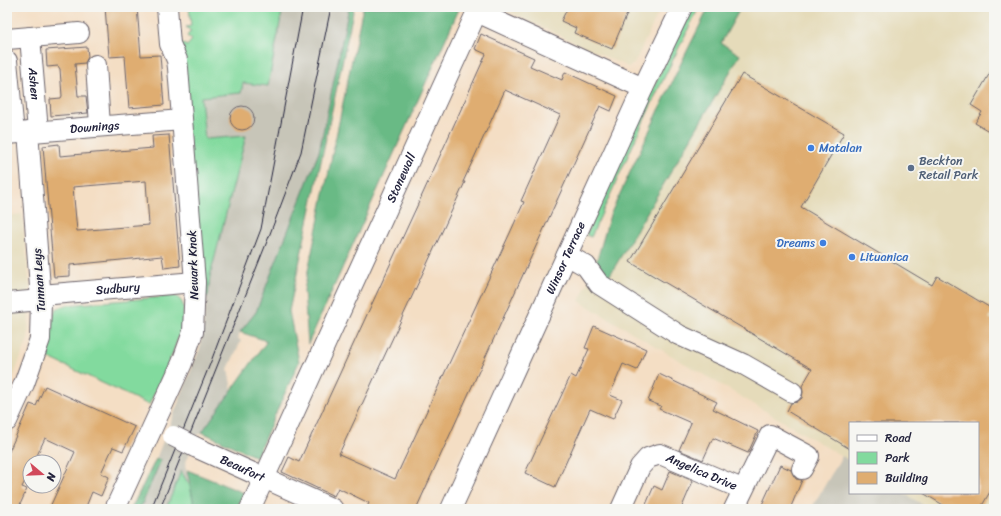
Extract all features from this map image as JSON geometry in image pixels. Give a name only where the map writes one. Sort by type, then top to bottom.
[{"type":"street","name":"Newark Knok","points":[[115,509],[182,363],[193,332],[195,282],[177,60],[170,44],[167,7]]},
{"type":"street","name":"Winsor Terrace","points":[[452,509],[566,255],[682,7]]},
{"type":"street","name":"Stonewall","points":[[250,509],[478,10],[643,88]]},
{"type":"street","points":[[7,39],[79,33]]},
{"type":"street","name":"Ashen","points":[[22,133],[30,37]]},
{"type":"street","name":"Ashen","points":[[7,62],[22,133]]},
{"type":"street","points":[[96,65],[100,126]]},
{"type":"street","name":"Downings","points":[[22,133],[182,120]]},
{"type":"street","name":"Tunnan Leys","points":[[7,421],[24,384],[40,339],[41,298],[22,133]]},
{"type":"street","points":[[566,255],[586,266],[599,284],[679,335],[743,364],[792,392]]},
{"type":"street","name":"Sudbury","points":[[7,303],[195,282]]},
{"type":"street","name":"Beaufort","points":[[153,426],[195,447],[333,509]]},
{"type":"street","name":"Angelica Drive","points":[[734,509],[742,489],[770,435],[809,456],[802,469]]},
{"type":"street","name":"Angelica Drive","points":[[621,509],[640,467],[648,458],[660,454],[742,489]]},
{"type":"shaded area","points":[[283,7],[349,7],[319,152],[256,313],[240,332],[238,338],[241,341],[228,369],[237,416],[196,436],[185,465],[195,509],[131,509],[156,459],[200,348],[210,276],[245,136],[205,139],[201,97],[241,93],[242,83],[268,86]]},
{"type":"shaded area","points":[[499,7],[661,7],[634,64],[628,67]]},
{"type":"shaded area","name":"Beckton Retail Park","points":[[709,7],[994,7],[994,509],[930,509],[905,494],[979,494],[979,422],[849,422],[849,460],[579,301],[595,267],[610,215]]},
{"type":"shaded area","points":[[22,214],[30,287],[28,339],[7,393],[7,216]]},
{"type":"shaded area","points":[[842,456],[849,460],[849,494],[905,494],[930,509],[811,509]]},
{"type":"green space","points":[[189,7],[283,7],[268,86],[243,83],[241,93],[201,97],[205,139],[246,136],[210,276],[208,296],[203,298],[179,43],[180,42],[187,46],[192,40],[187,36],[191,31],[186,27],[191,26]]},
{"type":"green space","points":[[349,7],[354,7],[289,311],[299,362],[256,457],[202,432],[267,341],[240,332],[256,312],[319,152]]},
{"type":"green space","points":[[363,7],[460,7],[308,344],[304,290]]},
{"type":"green space","points":[[693,7],[699,7],[657,92],[591,237],[586,235],[652,90]]},
{"type":"green space","points":[[709,7],[741,7],[721,43],[740,55],[607,280],[595,267],[610,215]]},
{"type":"green space","points":[[175,296],[182,302],[183,305],[181,327],[172,355],[149,405],[47,357],[54,313],[56,309],[67,305]]},
{"type":"green space","points":[[156,459],[161,460],[140,509],[131,509]]},
{"type":"green space","points":[[187,470],[244,493],[237,509],[195,509]]},
{"type":"green space","points":[[181,471],[190,486],[195,509],[166,509]]},
{"type":"building","points":[[105,7],[137,7],[141,56],[160,55],[164,105],[129,108],[125,56],[109,57]]},
{"type":"building","points":[[568,7],[630,7],[612,49],[574,33],[576,28],[561,21]]},
{"type":"building","points":[[481,34],[534,58],[530,66],[562,80],[565,72],[617,96],[611,111],[600,106],[416,509],[366,509],[369,503],[338,488],[334,496],[282,472],[289,457],[299,462],[424,191],[486,54],[475,49]],"holes":[[[505,90],[560,115],[521,201],[524,202],[510,233],[395,479],[339,454],[465,182],[463,182]]]},
{"type":"building","points":[[87,47],[88,57],[85,63],[75,64],[78,96],[86,96],[88,113],[51,116],[50,99],[61,98],[62,96],[60,69],[58,66],[47,67],[46,50]]},
{"type":"building","points":[[994,66],[994,134],[975,123],[982,112],[971,105]]},
{"type":"building","points":[[742,74],[844,133],[801,207],[932,285],[937,276],[994,310],[989,318],[994,321],[994,485],[980,509],[950,509],[925,494],[979,494],[979,422],[849,422],[849,448],[787,411],[791,403],[797,402],[802,398],[802,386],[812,369],[630,262]]},
{"type":"building","points":[[237,106],[247,106],[254,113],[254,123],[247,130],[237,130],[230,123],[230,113]]},
{"type":"building","points":[[169,135],[180,266],[164,268],[162,256],[70,265],[70,276],[54,277],[43,146],[59,144],[60,156],[153,148],[152,136]],"holes":[[[146,181],[149,225],[77,231],[73,187]]]},
{"type":"building","points":[[594,326],[646,349],[637,370],[623,364],[610,395],[622,400],[613,419],[590,409],[555,487],[525,473],[571,375],[576,378],[589,349],[585,348]]},
{"type":"building","points":[[659,374],[717,402],[713,409],[758,431],[748,453],[713,438],[703,460],[679,450],[691,423],[659,409],[661,406],[648,401]]},
{"type":"building","points":[[45,386],[135,427],[123,451],[113,447],[101,473],[109,477],[101,496],[92,492],[85,509],[49,509],[56,494],[62,494],[62,480],[75,452],[45,438],[38,454],[22,454],[22,494],[25,494],[18,509],[7,509],[7,456],[30,404],[36,406]]},
{"type":"building","points":[[780,465],[791,470],[796,479],[802,480],[790,509],[760,509]]},
{"type":"building","points":[[670,471],[693,481],[681,509],[644,509],[654,486],[662,490]]},
{"type":"tram line","points":[[151,509],[210,364],[261,229],[303,7]]},
{"type":"tram line","points":[[160,509],[268,239],[301,152],[331,7]]},
{"type":"place","name":"Matalan","points":[[811,148]]},
{"type":"place","name":"Beckton Retail Park","points":[[911,168]]},
{"type":"place","name":"Dreams","points":[[823,243]]},
{"type":"place","name":"Lituanica","points":[[852,257]]}]
